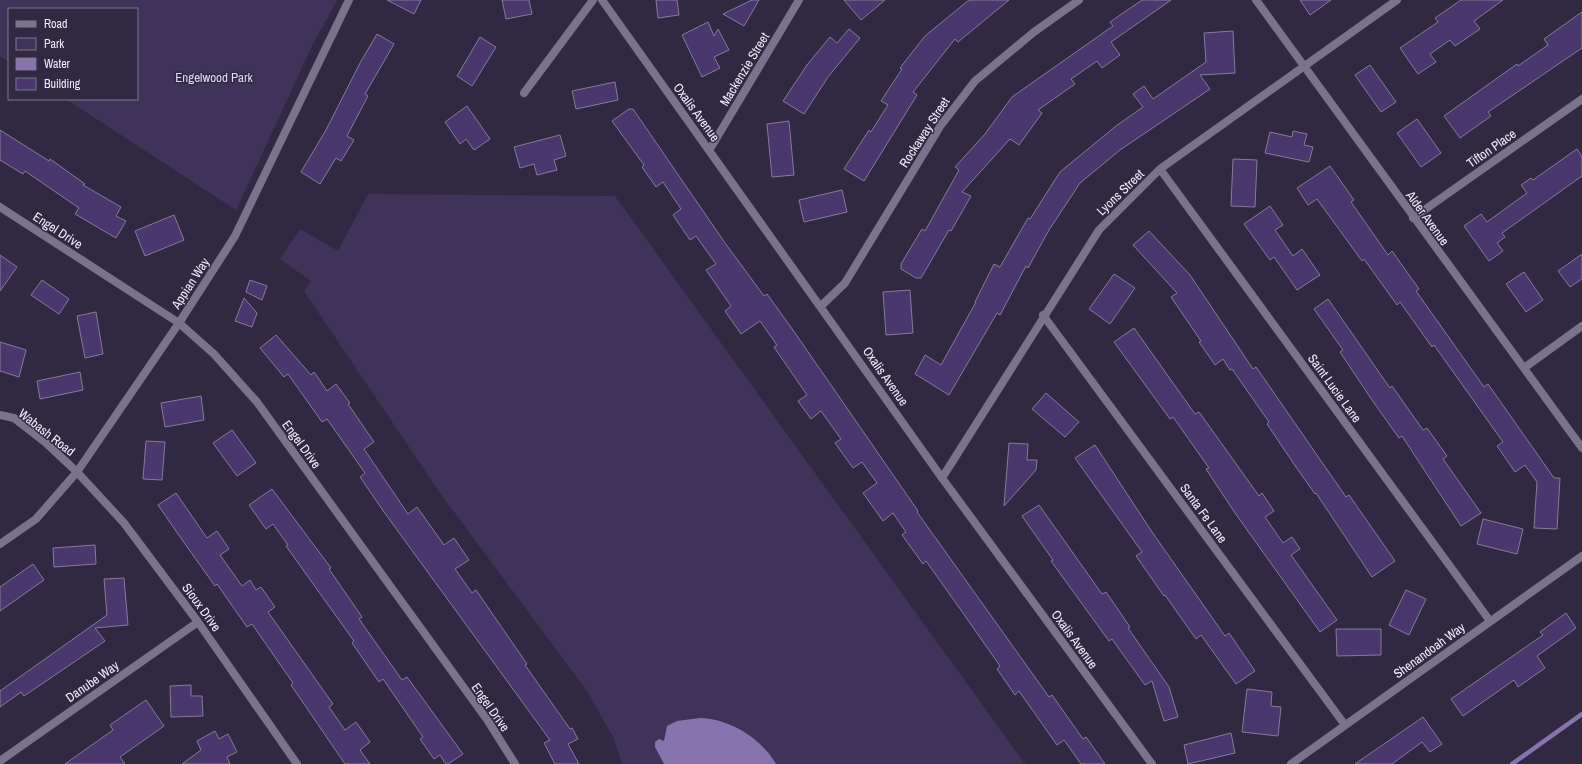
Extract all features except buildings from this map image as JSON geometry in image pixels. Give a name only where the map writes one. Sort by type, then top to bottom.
[{"type":"street","name":"Appian Way","points":[[0,544],[36,519],[78,472],[179,323],[235,236],[348,0]]},
{"type":"street","points":[[524,93],[593,0]]},
{"type":"street","name":"Oxalis Avenue","points":[[602,0],[942,478],[1152,764]]},
{"type":"street","name":"Mackenzie Street","points":[[710,150],[799,0]]},
{"type":"street","name":"Rockaway Street","points":[[821,306],[845,283],[941,125],[974,81],[1034,32],[1079,0]]},
{"type":"street","name":"Alder Avenue","points":[[1256,0],[1413,218],[1582,448]]},
{"type":"street","name":"Lyons Street","points":[[942,478],[1043,315],[1099,230],[1160,170],[1397,0]]},
{"type":"street","name":"Tifton Place","points":[[1413,218],[1582,98]]},
{"type":"street","name":"Saint Lucie Lane","points":[[1160,170],[1490,621]]},
{"type":"street","name":"Engel Drive","points":[[0,206],[179,323],[214,354],[257,402],[488,721],[515,764]]},
{"type":"street","name":"Santa Fe Lane","points":[[1043,315],[1345,725]]},
{"type":"street","points":[[1524,368],[1582,326]]},
{"type":"street","name":"Wabash Road","points":[[0,415],[14,418],[45,442],[78,472]]},
{"type":"street","name":"Sioux Drive","points":[[78,472],[124,523],[198,622],[297,764]]},
{"type":"street","name":"Shenandoah Way","points":[[1291,764],[1582,556]]},
{"type":"street","name":"Danube Way","points":[[0,761],[198,622]]},
{"type":"green space","name":"Engelwood Park","points":[[0,0],[337,0],[313,44],[236,210],[68,100],[138,100],[138,8],[8,8],[8,61],[0,56]]},
{"type":"green space","points":[[368,194],[615,196],[1025,764],[622,764],[613,737],[587,691],[440,493],[304,291],[311,281],[280,259],[300,229],[338,251]]},
{"type":"water","points":[[700,718],[722,722],[744,732],[762,746],[776,764],[664,764],[655,747],[655,742],[659,739],[664,741],[667,726],[677,721]]},
{"type":"waterway","points":[[1512,764],[1582,714]]}]
